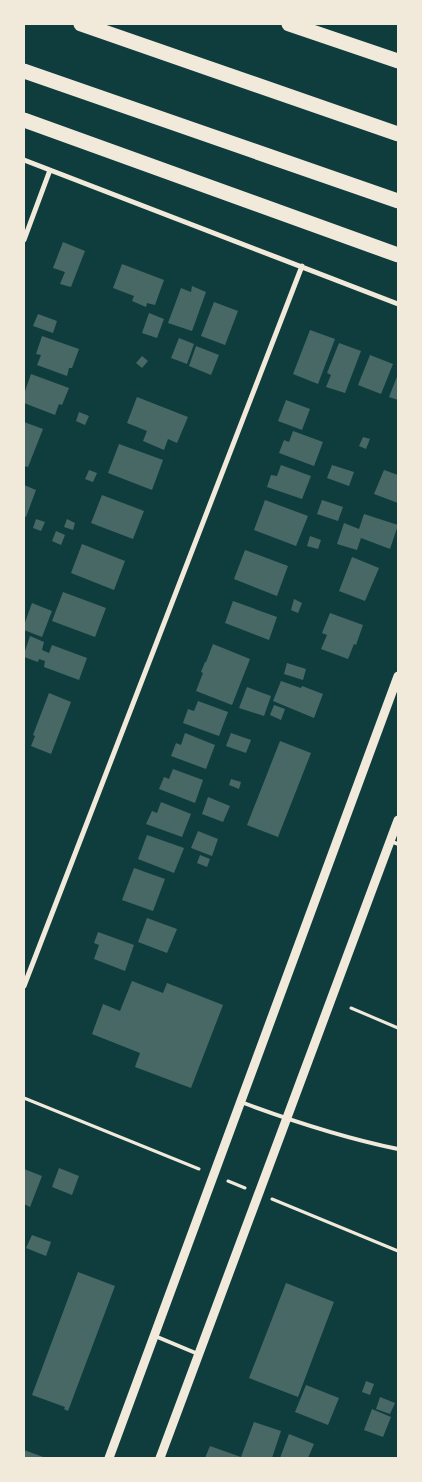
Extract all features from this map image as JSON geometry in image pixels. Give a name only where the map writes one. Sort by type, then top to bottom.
[{"type":"highway","points":[[81,24],[398,134]]},
{"type":"highway","points":[[289,24],[398,61]]},
{"type":"highway","points":[[24,71],[398,201]]},
{"type":"highway","points":[[24,120],[398,255]]},
{"type":"street","points":[[24,160],[398,304]]},
{"type":"street","points":[[24,240],[50,170]]},
{"type":"street","points":[[24,986],[302,266]]},
{"type":"street","points":[[110,1458],[398,676]]},
{"type":"street","points":[[160,1458],[286,1119],[394,843],[398,820]]},
{"type":"lane","points":[[241,1102],[286,1119],[398,1149]]},
{"type":"lane","points":[[154,1336],[198,1354]]},
{"type":"path","points":[[351,1008],[398,1028]]},
{"type":"path","points":[[24,1098],[161,1154]]},
{"type":"path","points":[[298,1210],[398,1251]]},
{"type":"building","points":[[63,242],[85,251],[71,287],[60,284],[65,272],[53,268]]},
{"type":"building","points":[[122,264],[164,280],[155,305],[147,303],[146,307],[132,301],[134,296],[113,288]]},
{"type":"building","points":[[192,286],[206,292],[192,331],[168,323],[181,288],[191,292]]},
{"type":"building","points":[[214,302],[238,311],[225,345],[201,336]]},
{"type":"building","points":[[149,313],[164,319],[157,338],[142,333]]},
{"type":"building","points":[[38,314],[57,321],[53,333],[33,326]]},
{"type":"building","points":[[310,330],[335,339],[318,384],[293,374]]},
{"type":"building","points":[[42,336],[79,349],[67,376],[37,365],[41,355],[36,354]]},
{"type":"building","points":[[179,338],[194,344],[187,364],[171,358]]},
{"type":"building","points":[[339,343],[361,351],[345,393],[326,387],[331,375],[327,373]]},
{"type":"building","points":[[196,346],[219,355],[211,375],[189,366]]},
{"type":"building","points":[[370,355],[393,364],[381,394],[358,385]]},
{"type":"building","points":[[142,356],[148,361],[142,368],[136,363]]},
{"type":"building","points":[[31,374],[69,388],[62,405],[59,404],[55,415],[24,403],[24,394]]},
{"type":"building","points":[[398,374],[398,400],[389,397]]},
{"type":"building","points":[[137,397],[188,417],[177,443],[168,439],[164,450],[143,441],[147,431],[127,423]]},
{"type":"building","points":[[286,400],[310,409],[302,430],[278,421]]},
{"type":"building","points":[[79,412],[89,416],[85,425],[76,421]]},
{"type":"building","points":[[24,422],[43,429],[28,467],[24,466]]},
{"type":"building","points":[[293,431],[323,442],[314,466],[279,453],[284,440],[289,442]]},
{"type":"building","points":[[363,437],[370,439],[366,449],[359,446]]},
{"type":"building","points":[[119,444],[163,460],[152,490],[108,473]]},
{"type":"building","points":[[281,465],[311,476],[302,499],[267,487],[271,475],[277,476]]},
{"type":"building","points":[[332,465],[354,472],[349,486],[327,478]]},
{"type":"building","points":[[89,470],[97,473],[93,482],[85,479]]},
{"type":"building","points":[[384,470],[398,475],[398,503],[374,494]]},
{"type":"building","points":[[24,485],[36,490],[26,517],[24,516]]},
{"type":"building","points":[[102,495],[144,511],[133,539],[91,523]]},
{"type":"building","points":[[265,500],[308,516],[296,546],[254,530]]},
{"type":"building","points":[[322,500],[343,507],[338,521],[317,514]]},
{"type":"building","points":[[364,514],[398,525],[390,549],[361,538],[357,550],[337,544],[344,523],[359,529]]},
{"type":"building","points":[[36,519],[45,522],[41,531],[33,528]]},
{"type":"building","points":[[67,519],[75,523],[73,530],[64,527]]},
{"type":"building","points":[[56,531],[65,535],[61,545],[52,541]]},
{"type":"building","points":[[310,536],[321,540],[318,549],[307,546]]},
{"type":"building","points":[[82,544],[125,561],[114,590],[71,573]]},
{"type":"building","points":[[245,550],[288,566],[277,596],[234,579]]},
{"type":"building","points":[[352,557],[379,568],[365,601],[339,591]]},
{"type":"building","points":[[63,592],[106,608],[95,637],[52,621]]},
{"type":"building","points":[[294,599],[302,603],[298,613],[291,610]]},
{"type":"building","points":[[233,601],[277,617],[269,640],[225,623]]},
{"type":"building","points":[[32,603],[52,611],[42,637],[24,630]]},
{"type":"building","points":[[330,613],[363,625],[356,645],[354,644],[348,659],[321,649],[327,635],[322,633]]},
{"type":"building","points":[[30,636],[44,642],[42,650],[49,653],[52,645],[87,658],[79,680],[44,667],[45,661],[39,659],[38,662],[24,657]]},
{"type":"building","points":[[213,644],[250,659],[232,705],[196,691],[203,673],[201,672]]},
{"type":"building","points":[[287,663],[306,669],[303,680],[284,674]]},
{"type":"building","points":[[281,681],[323,694],[314,718],[273,701]]},
{"type":"building","points":[[247,687],[271,696],[264,716],[239,708]]},
{"type":"building","points":[[49,693],[71,702],[51,754],[31,746],[35,736],[33,735]]},
{"type":"building","points":[[198,701],[228,712],[219,736],[183,723],[188,709],[194,711]]},
{"type":"building","points":[[274,705],[285,709],[281,720],[270,715]]},
{"type":"building","points":[[185,733],[215,745],[206,769],[171,756],[176,743],[181,745]]},
{"type":"building","points":[[231,733],[251,740],[246,753],[226,746]]},
{"type":"building","points":[[280,741],[311,753],[278,837],[247,825]]},
{"type":"building","points":[[173,769],[203,780],[195,803],[159,789],[164,777],[169,779]]},
{"type":"building","points":[[231,779],[241,782],[239,789],[229,785]]},
{"type":"building","points":[[208,797],[230,806],[223,822],[202,814]]},
{"type":"building","points":[[161,802],[191,814],[182,837],[146,824],[152,811],[157,813]]},
{"type":"building","points":[[198,831],[218,839],[212,856],[191,848]]},
{"type":"building","points":[[147,835],[184,848],[174,873],[138,859]]},
{"type":"building","points":[[200,855],[210,859],[207,867],[197,863]]},
{"type":"building","points":[[134,868],[165,879],[153,911],[122,900]]},
{"type":"building","points":[[147,918],[177,929],[167,953],[138,942]]},
{"type":"building","points":[[98,932],[134,945],[125,971],[94,959],[99,945],[94,943]]},
{"type":"building","points":[[132,981],[163,993],[167,983],[223,1005],[191,1088],[135,1067],[140,1053],[92,1034],[103,1004],[120,1011]]},
{"type":"building","points":[[59,1168],[79,1176],[72,1195],[52,1187]]},
{"type":"building","points":[[24,1169],[42,1176],[30,1207],[24,1204]]},
{"type":"building","points":[[32,1235],[51,1242],[46,1256],[26,1248]]},
{"type":"building","points":[[78,1272],[115,1286],[68,1411],[64,1409],[65,1407],[32,1395]]},
{"type":"building","points":[[286,1283],[334,1302],[298,1397],[249,1378]]},
{"type":"building","points":[[366,1381],[374,1384],[370,1395],[362,1392]]},
{"type":"building","points":[[306,1385],[339,1398],[328,1425],[295,1412]]},
{"type":"building","points":[[380,1397],[395,1403],[390,1414],[376,1409]]},
{"type":"building","points":[[372,1409],[391,1417],[383,1437],[364,1430]]},
{"type":"building","points":[[254,1422],[281,1431],[272,1458],[205,1458],[210,1446],[241,1457]]},
{"type":"building","points":[[289,1434],[314,1444],[308,1458],[280,1458]]},
{"type":"building","points":[[24,1450],[46,1458],[24,1458]]}]
